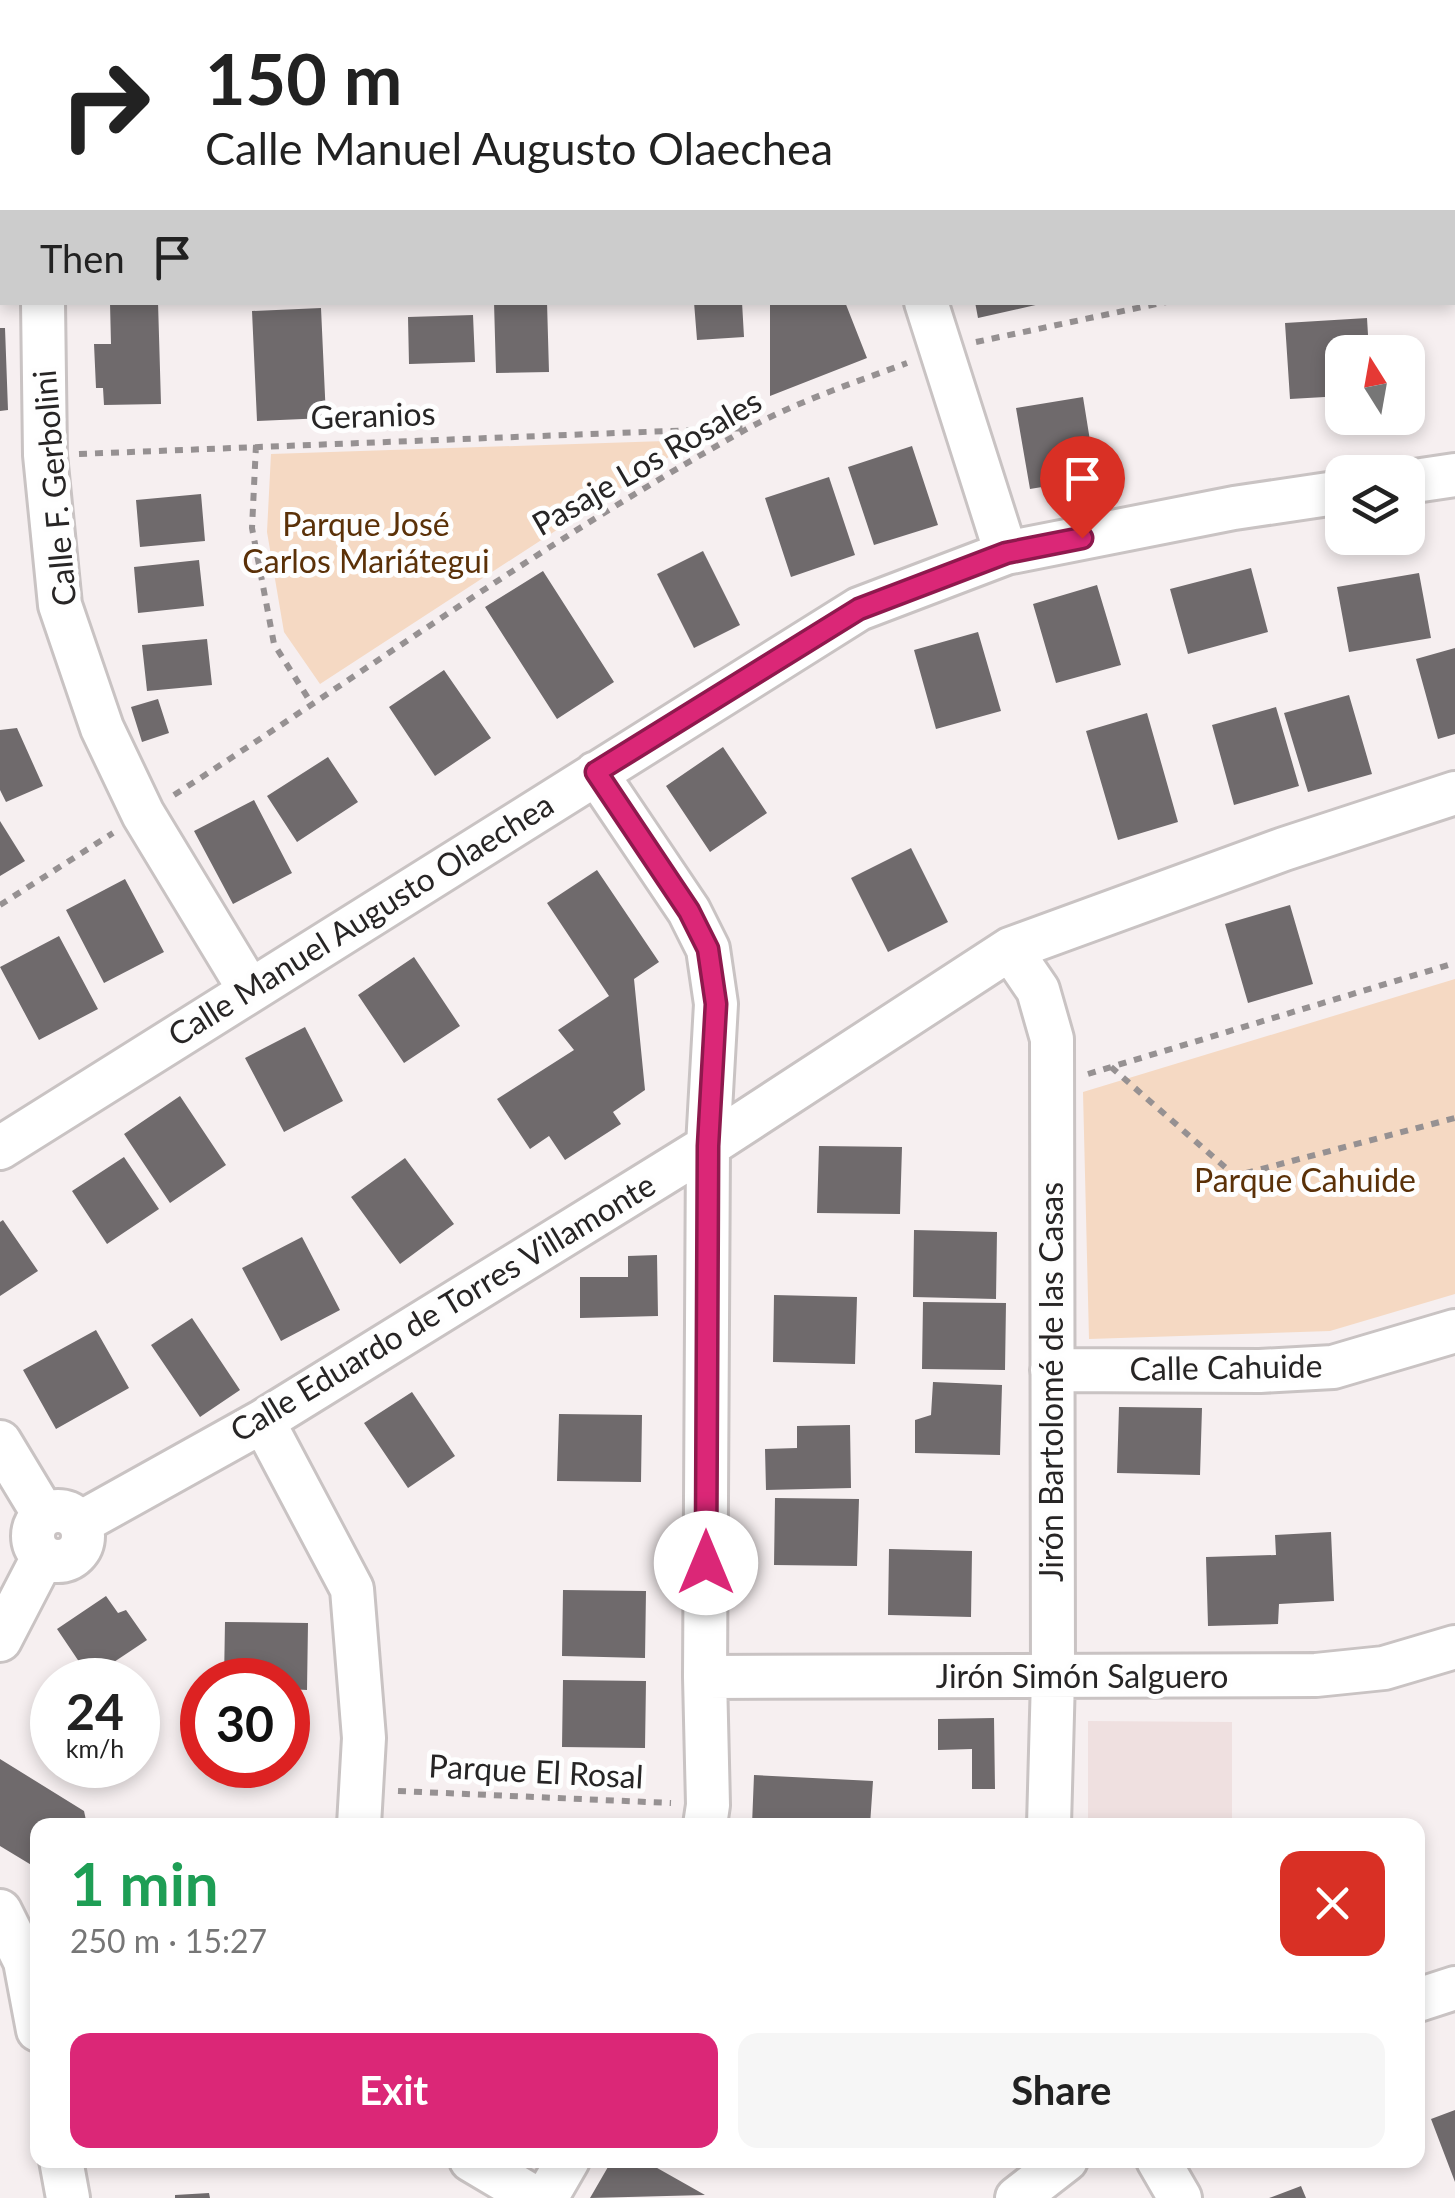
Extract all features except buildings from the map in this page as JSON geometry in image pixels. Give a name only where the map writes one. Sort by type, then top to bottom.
[{"type":"street","name":"Calle F. Gerbolini","points":[[42,305],[45,455],[60,605],[102,728],[143,814],[250,989]]},
{"type":"street","points":[[927,305],[1006,553]]},
{"type":"street","points":[[1425,479],[1455,475]]},
{"type":"street","name":"Calle Manuel Augusto Olaechea","points":[[0,1148],[859,609],[1006,553],[1234,508],[1325,495]]},
{"type":"street","points":[[596,772],[689,911],[708,949],[716,1004],[708,1146],[706,1815]]},
{"type":"street","name":"Calle Eduardo de Torres Villamonte","points":[[62,1519],[263,1420],[708,1146],[1010,949],[1284,849],[1455,792]]},
{"type":"street","name":"Jirón Bartolomé de las Casas","points":[[1010,949],[1038,990],[1052,1039],[1053,1678],[1049,1818]]},
{"type":"street","name":"Calle Cahuide","points":[[1052,1370],[1260,1371],[1333,1367],[1455,1330]]},
{"type":"street","points":[[263,1420],[352,1589],[364,1738],[360,1807]]},
{"type":"street","points":[[0,1442],[62,1519],[84,1538],[78,1552],[65,1561],[43,1557],[0,1640]]},
{"type":"street","name":"Jirón Simón Salguero","points":[[705,1677],[1316,1675],[1384,1668],[1455,1647]]},
{"type":"street","points":[[0,1911],[25,1962],[30,1988]]},
{"type":"street","points":[[1425,1998],[1455,1988]]},
{"type":"street","points":[[62,2168],[68,2198]]},
{"type":"street","points":[[484,2168],[535,2198]]},
{"type":"street","points":[[546,2198],[563,2168]]},
{"type":"street","points":[[1018,2198],[1056,2168]]},
{"type":"street","points":[[1163,2168],[1180,2198]]},
{"type":"path","name":"Pasaje Los Rosales","points":[[0,905],[552,547],[748,428],[834,390],[941,351],[1142,305]]},
{"type":"path","name":"Geranios","points":[[45,455],[748,428]]},
{"type":"path","points":[[256,444],[252,528],[274,644],[312,706]]},
{"type":"path","points":[[1051,1085],[1455,963]]},
{"type":"path","points":[[1110,1067],[1235,1176],[1455,1118]]},
{"type":"path","name":"Parque El Rosal","points":[[360,1807],[706,1815]]},
{"type":"shaded area","points":[[1088,1721],[1232,1722],[1232,1818],[1088,1818]]},
{"type":"green space","name":"Parque José Carlos Mariátegui","points":[[695,440],[320,684],[284,632],[267,532],[271,454]]},
{"type":"green space","name":"Parque Cahuide","points":[[1455,979],[1455,1294],[1330,1331],[1089,1339],[1083,1092]]},
{"type":"route","points":[[706,1563],[708,1146],[716,1004],[708,949],[689,911],[596,772],[859,609],[1006,553],[1082,538]]}]
